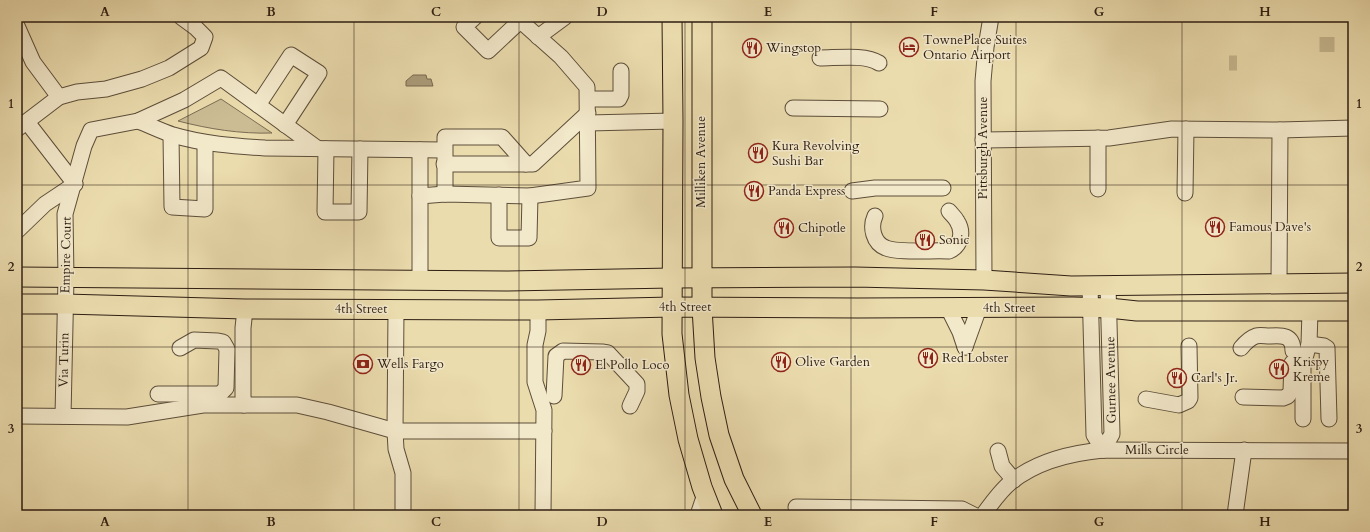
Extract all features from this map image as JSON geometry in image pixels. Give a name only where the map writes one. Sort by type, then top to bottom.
[{"type":"main road","points":[[672,17],[672,334],[678,395],[688,439],[705,494],[714,515]]},
{"type":"main road","name":"Milliken Avenue","points":[[702,17],[702,308],[705,358],[719,435],[734,479],[752,515]]},
{"type":"main road","name":"4th Street","points":[[17,277],[420,281],[854,277],[984,280],[1071,286],[1353,283]]},
{"type":"main road","name":"4th Street","points":[[17,304],[396,310],[538,310],[672,307],[1100,308],[1136,311],[1353,311]]},
{"type":"street","points":[[17,231],[42,207],[75,184],[22,125],[59,97],[77,92],[106,89],[142,79],[169,68],[201,48],[205,37],[181,17]]},
{"type":"street","points":[[420,196],[445,194],[530,196],[588,188],[587,87],[561,57],[518,19],[488,51],[464,27],[475,17]]},
{"type":"street","points":[[542,40],[566,17]]},
{"type":"street","name":"Pittsburgh Avenue","points":[[984,280],[983,81],[986,46],[991,17]]},
{"type":"street","points":[[17,26],[33,62],[59,97]]},
{"type":"street","points":[[258,105],[292,55],[319,73],[285,125]]},
{"type":"street","points":[[820,58],[866,58],[874,60],[879,64]]},
{"type":"street","points":[[138,121],[171,135],[205,143],[265,148],[420,150],[444,157],[533,164],[588,112],[619,98],[621,95],[621,71]]},
{"type":"street","points":[[138,121],[184,100],[221,78],[285,125],[321,149]]},
{"type":"street","points":[[793,108],[880,109]]},
{"type":"street","points":[[588,112],[673,121]]},
{"type":"street","name":"Empire Court","points":[[65,304],[65,214],[75,184],[84,146],[91,130],[138,121]]},
{"type":"street","points":[[983,140],[1110,138],[1159,130],[1186,129],[1280,130],[1353,128]]},
{"type":"street","points":[[1185,193],[1186,129]]},
{"type":"street","points":[[1279,284],[1280,130]]},
{"type":"street","points":[[171,135],[172,207],[204,209],[205,143]]},
{"type":"street","points":[[445,194],[445,137],[502,137],[526,164]]},
{"type":"street","points":[[1098,138],[1098,189]]},
{"type":"street","points":[[321,149],[325,212],[359,212],[360,149]]},
{"type":"street","points":[[420,150],[420,281]]},
{"type":"street","points":[[852,191],[875,188],[943,188]]},
{"type":"street","points":[[499,195],[499,238],[529,238],[530,196]]},
{"type":"street","points":[[875,216],[873,221],[873,235],[877,242],[884,248],[894,250],[949,251],[955,248],[960,241],[960,230],[957,221],[948,211]]},
{"type":"street","name":"Gurnee Avenue","points":[[1099,286],[1112,434],[1103,450]]},
{"type":"street","name":"Via Turin","points":[[63,416],[65,304]]},
{"type":"street","points":[[244,405],[243,328],[245,308]]},
{"type":"street","points":[[948,308],[960,332],[965,347],[979,308]]},
{"type":"street","points":[[396,310],[395,431],[396,449],[403,473],[403,515]]},
{"type":"street","points":[[538,310],[538,330],[534,345],[535,382],[544,410],[543,515]]},
{"type":"street","points":[[1303,419],[1304,365],[1309,344],[1310,311]]},
{"type":"street","points":[[1241,348],[1247,341],[1257,336],[1280,335],[1290,340],[1293,345],[1291,391],[1288,396],[1283,398],[1243,397]]},
{"type":"street","points":[[158,394],[218,394],[226,388],[227,349],[223,342],[194,340],[180,348]]},
{"type":"street","points":[[1309,344],[1324,346],[1327,348],[1329,419]]},
{"type":"street","points":[[1146,399],[1178,405],[1188,401],[1190,398],[1190,346]]},
{"type":"street","points":[[554,396],[556,356],[563,351],[602,352],[608,353],[637,384],[637,391],[630,406]]},
{"type":"street","points":[[17,416],[127,417],[203,405],[302,406],[395,431],[544,431]]},
{"type":"street","name":"Mills Circle","points":[[983,515],[992,502],[1014,480],[1036,467],[1056,458],[1081,452],[1103,450],[1353,451]]},
{"type":"street","points":[[1235,515],[1244,450]]},
{"type":"street","points":[[998,451],[1002,466],[1014,480]]},
{"type":"street","points":[[698,515],[705,494]]},
{"type":"street","points":[[796,507],[941,512],[962,509],[974,515]]},
{"type":"shaded area","points":[[413,75],[426,75],[427,79],[431,79],[433,86],[406,86],[406,81]]},
{"type":"shaded area","points":[[221,99],[272,133],[248,133],[178,121]]},
{"type":"tunnel","points":[[1327,37],[1327,53]]},
{"type":"tunnel","points":[[1229,63],[1237,63]]},
{"type":"place","name":"TownePlace Suites Ontario Airport","points":[[909,47]]},
{"type":"place","name":"Wingstop","points":[[752,48]]},
{"type":"place","name":"Kura Revolving Sushi Bar","points":[[758,153]]},
{"type":"place","name":"Panda Express","points":[[754,191]]},
{"type":"place","name":"Famous Dave's","points":[[1215,227]]},
{"type":"place","name":"Chipotle","points":[[784,228]]},
{"type":"place","name":"Sonic","points":[[925,240]]},
{"type":"place","name":"Red Lobster","points":[[928,358]]},
{"type":"place","name":"Olive Garden","points":[[781,362]]},
{"type":"place","name":"Wells Fargo","points":[[363,364]]},
{"type":"place","name":"El Pollo Loco","points":[[581,365]]},
{"type":"place","name":"Krispy Kreme","points":[[1279,369]]},
{"type":"place","name":"Carl's Jr.","points":[[1177,378]]}]
